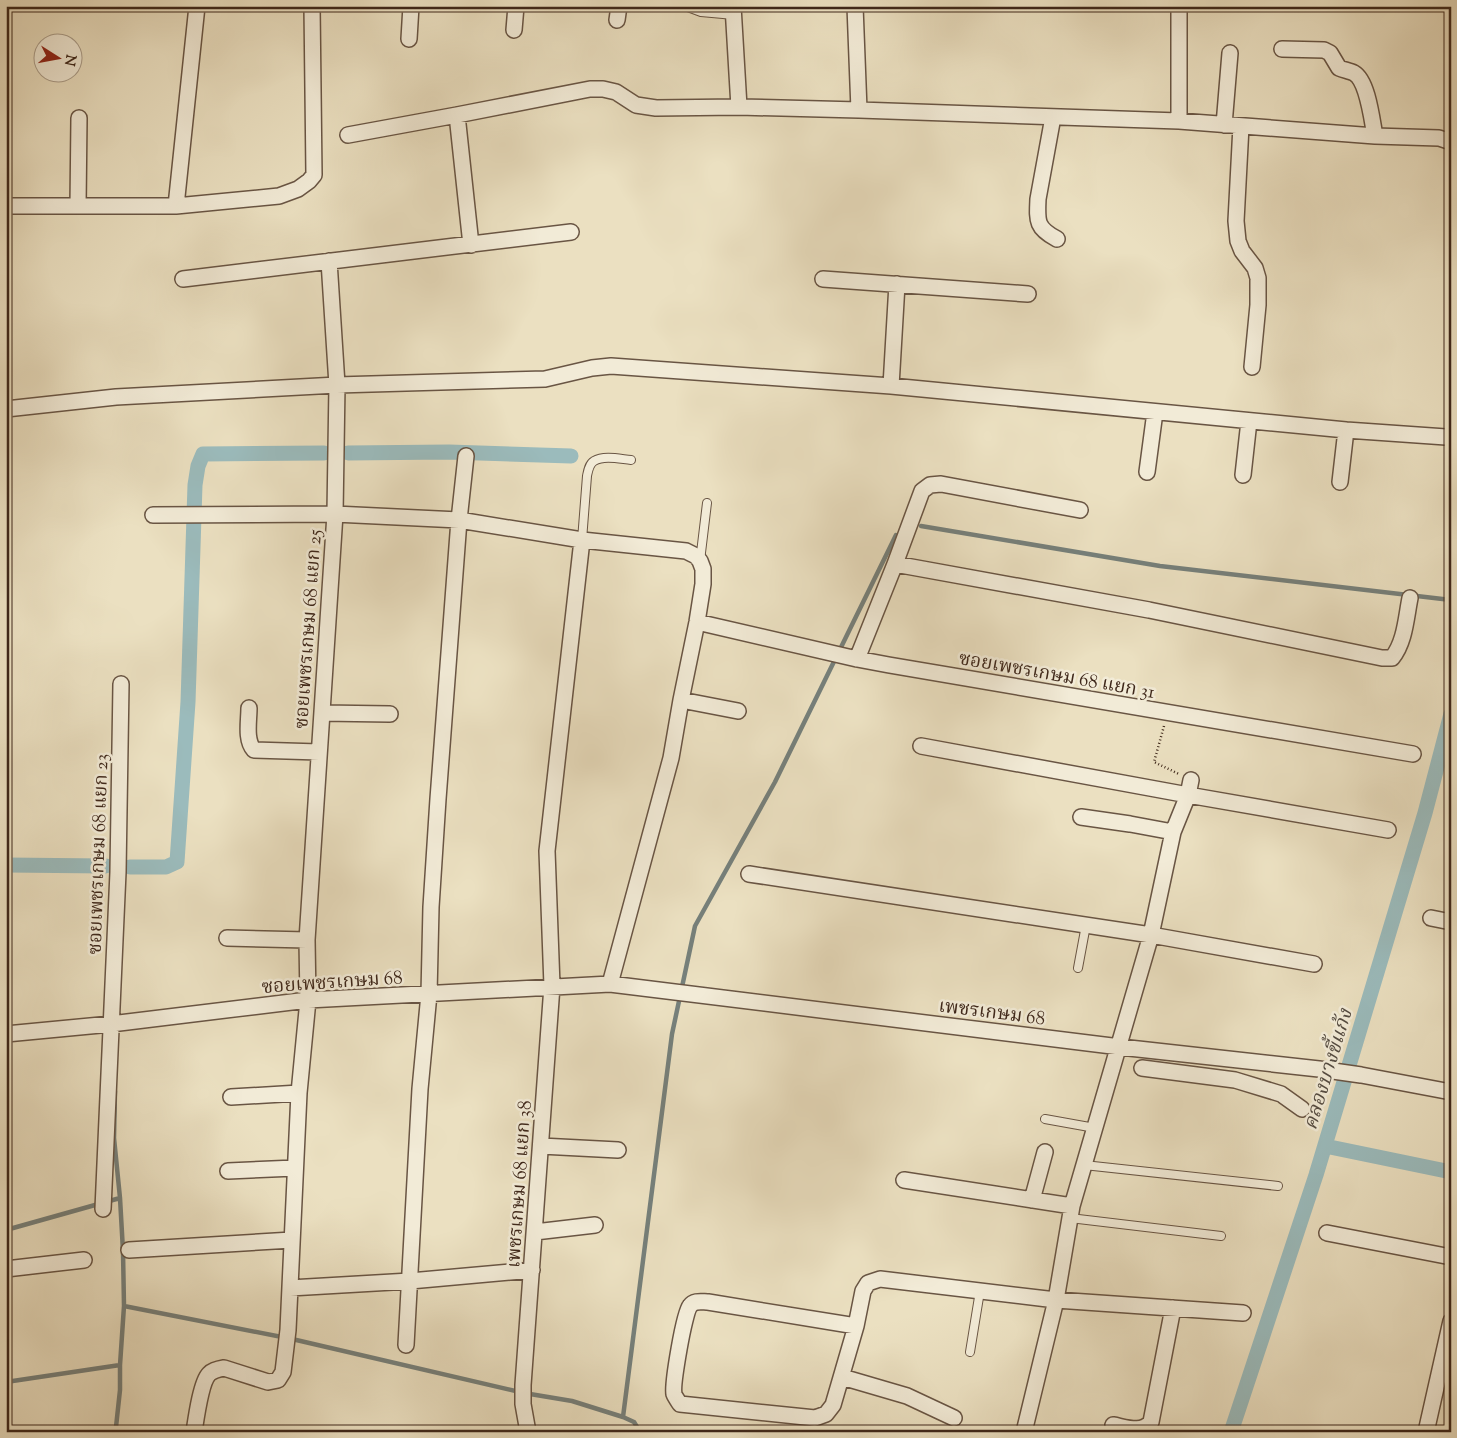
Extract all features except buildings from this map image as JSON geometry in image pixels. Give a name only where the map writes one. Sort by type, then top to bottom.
[{"type":"street","points":[[176,206],[197,6]]},
{"type":"street","points":[[6,206],[176,206],[279,196],[298,189],[314,175],[312,6]]},
{"type":"street","points":[[409,39],[411,6]]},
{"type":"street","points":[[514,30],[516,6]]},
{"type":"street","points":[[855,6],[859,110]]},
{"type":"street","points":[[1179,6],[1179,121]]},
{"type":"street","points":[[734,11],[739,107]]},
{"type":"street","points":[[1282,49],[1324,50],[1330,53],[1339,68],[1355,73],[1365,89],[1375,136]]},
{"type":"street","points":[[1224,125],[1230,53]]},
{"type":"street","points":[[348,135],[590,89],[603,89],[616,92],[636,105],[644,107],[859,110],[1179,121],[1375,136],[1439,138],[1451,142]]},
{"type":"street","points":[[457,115],[471,245]]},
{"type":"street","points":[[1053,117],[1037,210],[1039,223],[1045,232],[1057,239]]},
{"type":"street","points":[[78,206],[79,118]]},
{"type":"street","points":[[1241,126],[1236,221],[1238,241],[1242,251],[1255,268],[1258,278],[1258,306],[1252,367]]},
{"type":"street","points":[[183,279],[571,232]]},
{"type":"street","name":"ซอยเพชรเกษม 68 แยก 25","points":[[194,1432],[204,1381],[209,1374],[217,1369],[224,1368],[268,1382],[278,1380],[283,1372],[286,1348],[299,1093],[308,1000],[307,940],[335,514],[337,385],[329,261]]},
{"type":"street","points":[[823,279],[1028,294]]},
{"type":"street","points":[[891,386],[897,284]]},
{"type":"street","points":[[6,409],[116,397],[337,385],[545,379],[592,368],[611,366],[891,386],[1346,430],[1446,437]]},
{"type":"street","points":[[1146,472],[1155,412]]},
{"type":"street","points":[[1243,475],[1249,421]]},
{"type":"street","points":[[1340,482],[1346,430]]},
{"type":"street","points":[[406,1345],[420,1089],[429,994],[432,887],[459,520],[466,456]]},
{"type":"street","points":[[857,659],[922,491],[930,485],[940,484],[1080,510]]},
{"type":"street","points":[[154,515],[335,514],[459,520],[582,540],[686,551],[696,556],[703,569],[703,584],[671,758],[610,984]]},
{"type":"street","name":"เพชรเกษม 68 แยก 38","points":[[528,1432],[523,1404],[523,1385],[552,986],[547,851],[582,540]]},
{"type":"street","points":[[895,564],[1149,610],[1382,658],[1392,658],[1398,650],[1410,598]]},
{"type":"street","name":"ซอยเพชรเกษม 68 แยก 31","points":[[697,622],[857,659],[1413,754]]},
{"type":"street","name":"ซอยเพชรเกษม 68 แยก 23","points":[[103,1209],[118,872],[121,684]]},
{"type":"street","points":[[681,700],[738,711]]},
{"type":"street","points":[[249,708],[248,736],[251,747],[254,750],[319,752]]},
{"type":"street","points":[[322,713],[390,714]]},
{"type":"street","points":[[921,746],[1189,788],[1388,830]]},
{"type":"street","points":[[1024,1432],[1056,1300],[1071,1212],[1152,935],[1173,832],[1189,788]]},
{"type":"street","points":[[1081,818],[1173,832]]},
{"type":"street","points":[[750,874],[1152,935],[1314,964]]},
{"type":"street","points":[[1430,918],[1451,922]]},
{"type":"street","points":[[227,938],[307,940]]},
{"type":"street","name":"ซอยเพชรเกษม 68","points":[[6,1034],[111,1024],[308,1000],[610,984],[661,991]]},
{"type":"street","name":"เพชรเกษม 68","points":[[661,991],[1120,1047],[1319,1069],[1451,1092]]},
{"type":"street","points":[[1235,1080],[1240,1060]]},
{"type":"street","points":[[1142,1068],[1235,1080],[1282,1094],[1302,1109]]},
{"type":"street","points":[[231,1097],[299,1093]]},
{"type":"street","points":[[541,1146],[618,1150]]},
{"type":"street","points":[[1032,1200],[1045,1152]]},
{"type":"street","points":[[228,1171],[295,1168]]},
{"type":"street","points":[[904,1180],[1032,1200],[1071,1212]]},
{"type":"street","points":[[535,1232],[596,1225]]},
{"type":"street","points":[[1327,1233],[1451,1258]]},
{"type":"street","points":[[129,1250],[292,1240]]},
{"type":"street","points":[[6,1269],[84,1260]]},
{"type":"street","points":[[290,1288],[410,1281],[532,1270]]},
{"type":"street","points":[[856,1326],[708,1302],[696,1302],[690,1306],[686,1314],[678,1351],[674,1393],[680,1404],[815,1418],[826,1414],[833,1405],[842,1377],[856,1326],[863,1291],[868,1283],[880,1280],[1056,1300],[1243,1313]]},
{"type":"street","points":[[1113,1425],[1139,1429],[1151,1422],[1173,1308]]},
{"type":"street","points":[[1426,1432],[1451,1321]]},
{"type":"street","points":[[842,1377],[907,1396],[954,1418]]},
{"type":"lane","points":[[684,6],[701,12],[734,11]]},
{"type":"lane","points":[[582,540],[587,476],[590,466],[594,461],[605,458],[631,460]]},
{"type":"lane","points":[[700,561],[707,503]]},
{"type":"lane","points":[[1078,968],[1086,925]]},
{"type":"lane","points":[[1045,1119],[1095,1128]]},
{"type":"lane","points":[[1084,1165],[1278,1186]]},
{"type":"lane","points":[[1071,1212],[1221,1236]]},
{"type":"lane","points":[[970,1352],[980,1291]]},
{"type":"path","points":[[1167,713],[1154,762],[1189,788]]},
{"type":"waterway","points":[[348,453],[449,452],[571,456]]},
{"type":"waterway","points":[[130,867],[166,867],[177,862],[188,702],[195,485],[198,466],[203,454],[324,453]]},
{"type":"waterway","points":[[921,526],[1160,566],[1451,600]]},
{"type":"waterway","points":[[623,1417],[672,1034],[695,926],[775,782],[896,535]]},
{"type":"waterway","name":"คลองบางขี้แก้ง","points":[[1231,1432],[1316,1175],[1425,813],[1451,714]]},
{"type":"waterway","points":[[6,865],[106,866]]},
{"type":"waterway","points":[[114,1432],[120,1390],[124,1306],[120,1198],[114,1138],[115,1091]]},
{"type":"waterway","points":[[1325,1146],[1451,1172]]},
{"type":"waterway","points":[[6,1230],[120,1198]]},
{"type":"waterway","points":[[124,1306],[292,1339],[524,1393],[572,1401],[634,1422],[640,1432]]},
{"type":"waterway","points":[[6,1382],[120,1365]]}]
